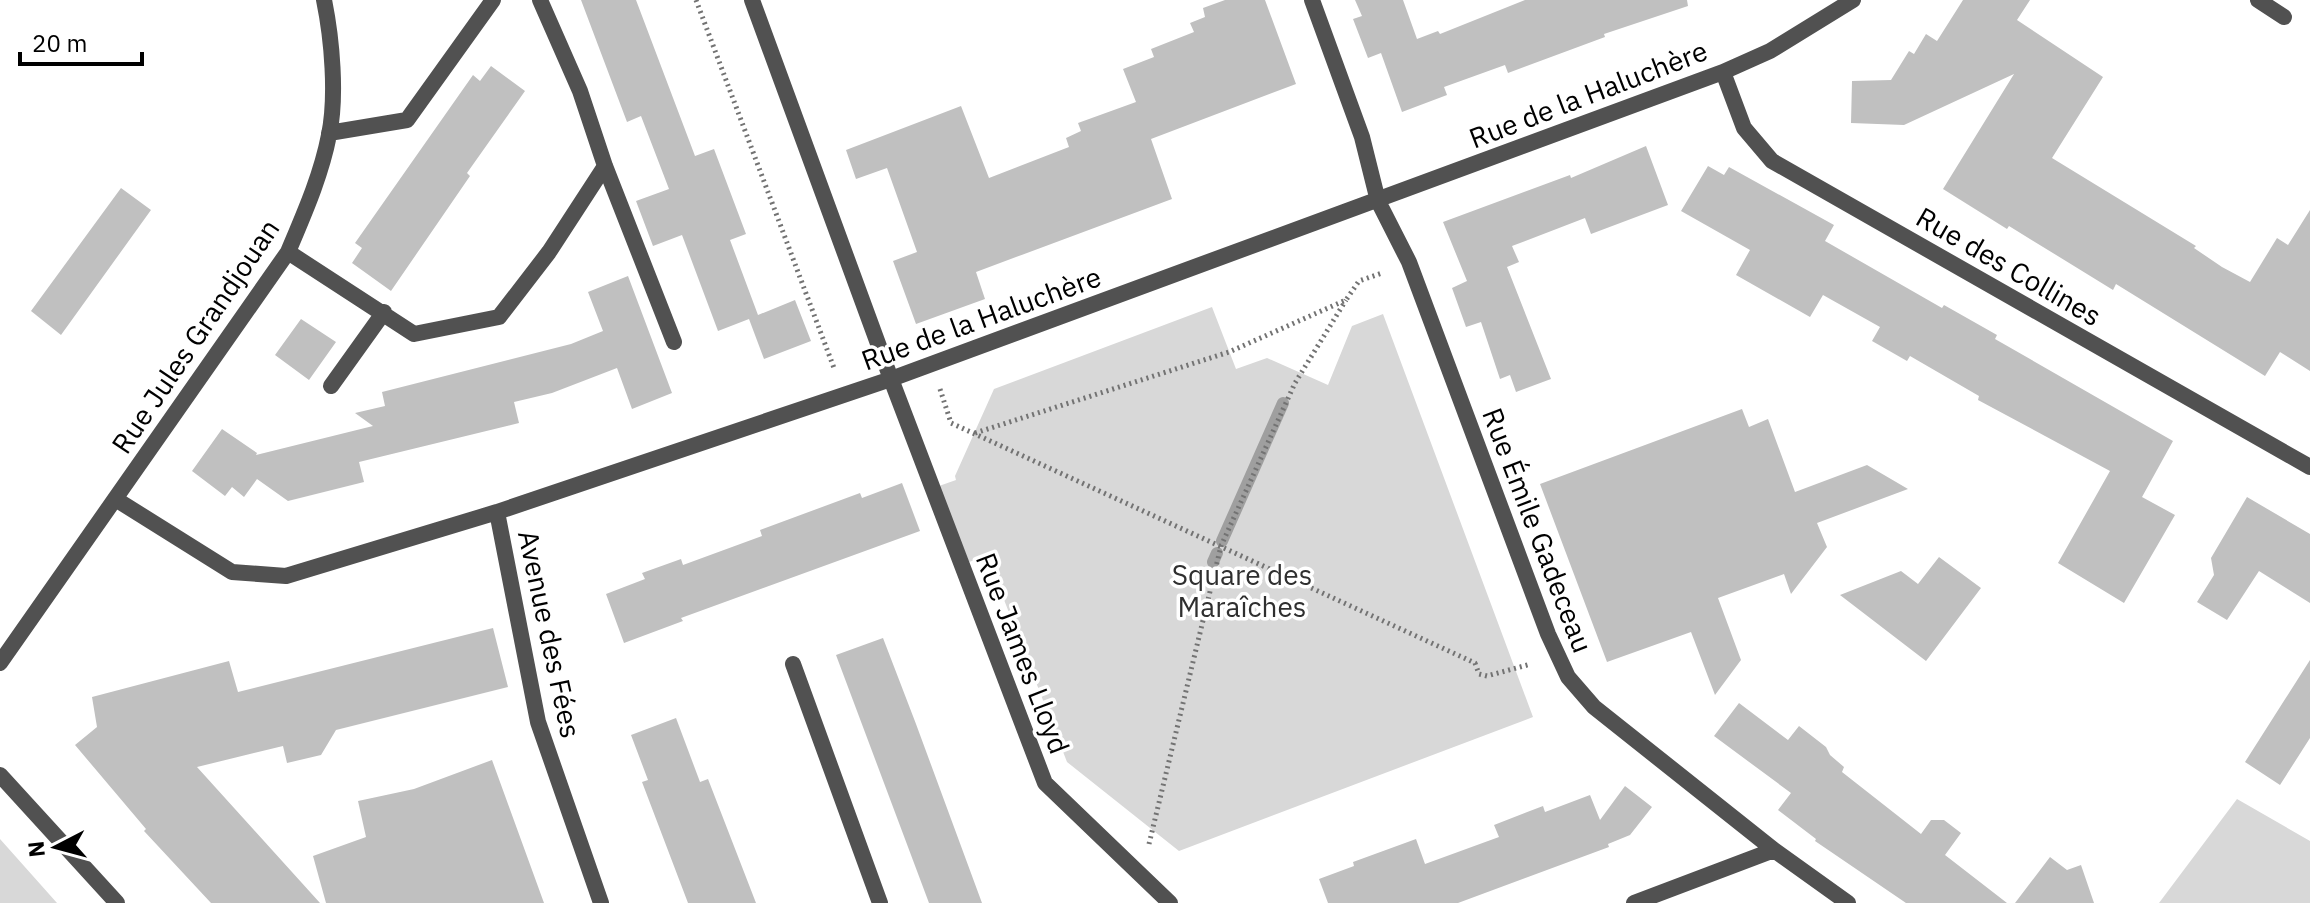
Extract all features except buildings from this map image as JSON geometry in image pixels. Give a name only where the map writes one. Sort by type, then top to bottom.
[{"type":"street","name":"Rue Jules Grandjouan","points":[[0,663],[288,252],[312,194],[329,133],[332,72],[324,0]]},
{"type":"street","points":[[329,133],[407,120],[493,0]]},
{"type":"street","points":[[540,0],[580,91],[605,166],[674,342]]},
{"type":"street","name":"Rue James Lloyd","points":[[752,0],[891,379],[1045,783],[1170,903]]},
{"type":"street","name":"Rue Émile Gadeceau","points":[[1312,0],[1362,137],[1378,201],[1409,262],[1548,634],[1568,677],[1594,707],[1774,850],[1848,903]]},
{"type":"street","name":"Rue de la Haluchère","points":[[117,500],[232,572],[286,576],[497,512],[891,379],[1378,201],[1723,72],[1770,51],[1853,0]]},
{"type":"street","points":[[2258,0],[2284,17]]},
{"type":"street","name":"Rue des Collines","points":[[1723,72],[1744,128],[1772,161],[2310,467]]},
{"type":"street","points":[[288,252],[414,334],[499,317],[549,252],[605,166]]},
{"type":"street","points":[[331,386],[384,312]]},
{"type":"street","name":"Avenue des Fées","points":[[497,512],[538,722],[601,903]]},
{"type":"street","points":[[793,664],[880,903]]},
{"type":"street","points":[[0,775],[117,903]]},
{"type":"street","points":[[1634,903],[1774,850]]},
{"type":"path","points":[[696,0],[844,395]]},
{"type":"path","points":[[1146,880],[1150,833],[1221,546],[1295,383],[1359,281],[1387,271]]},
{"type":"path","points":[[974,433],[1229,352],[1346,300]]},
{"type":"path","points":[[931,365],[951,423],[1475,663],[1479,674],[1487,676],[1544,661]]},
{"type":"green space","name":"Square des Maraîches","points":[[1212,307],[1236,369],[1267,358],[1328,385],[1352,326],[1383,314],[1533,717],[1179,851],[1067,762],[987,556],[969,562],[939,486],[956,480],[955,476],[994,389]]},
{"type":"green space","points":[[2237,799],[2310,841],[2310,903],[2159,903]]},
{"type":"green space","points":[[0,839],[57,903],[0,903]]},
{"type":"waterway","points":[[1222,541],[1283,403]]},
{"type":"waterway","points":[[1213,562],[1217,553]]}]
